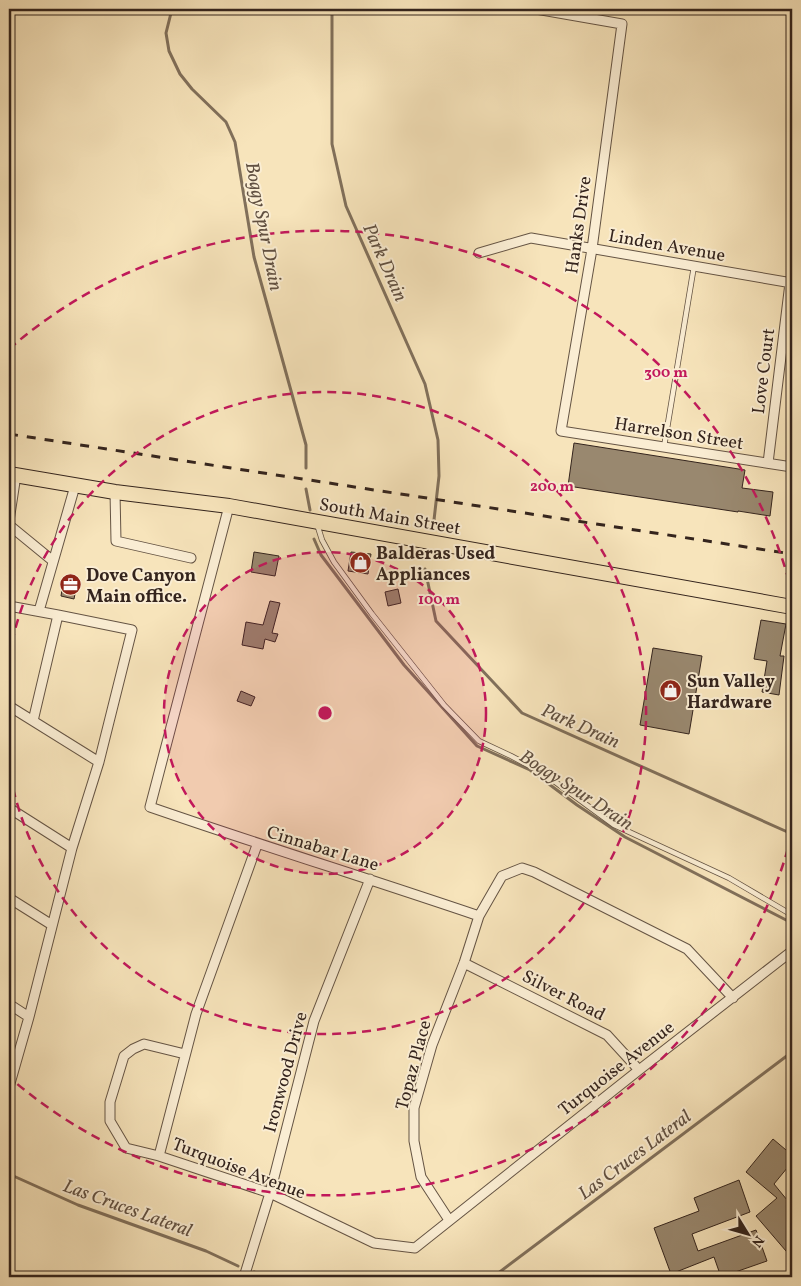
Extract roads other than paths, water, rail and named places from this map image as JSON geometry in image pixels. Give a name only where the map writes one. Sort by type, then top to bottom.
[{"type":"main road","name":"South Main Street","points":[[12,475],[115,492],[229,506],[792,607]]},
{"type":"street","name":"Hanks Drive","points":[[536,9],[622,24],[592,249],[561,430]]},
{"type":"street","name":"Linden Avenue","points":[[479,253],[531,238],[791,283]]},
{"type":"street","name":"Love Court","points":[[768,463],[791,283]]},
{"type":"street","name":"Harrelson Street","points":[[561,430],[792,467]]},
{"type":"street","points":[[9,521],[12,475]]},
{"type":"street","points":[[39,611],[75,486]]},
{"type":"street","points":[[115,492],[116,541],[191,558]]},
{"type":"street","name":"Cinnabar Lane","points":[[229,506],[150,807],[257,845],[370,879],[480,916]]},
{"type":"street","points":[[9,525],[53,561]]},
{"type":"street","points":[[9,606],[58,614],[132,630],[99,762],[72,848],[9,1087]]},
{"type":"street","points":[[33,721],[58,614]]},
{"type":"street","points":[[9,706],[99,762]]},
{"type":"street","points":[[9,808],[72,848]]},
{"type":"street","name":"Turquoise Avenue","points":[[257,845],[207,982],[185,1054],[159,1156],[270,1193],[374,1243],[415,1248],[792,951]]},
{"type":"street","points":[[480,916],[502,876],[522,868],[534,872],[687,949],[733,998]]},
{"type":"street","name":"Ironwood Drive","points":[[244,1277],[270,1193],[314,1021],[370,879]]},
{"type":"street","points":[[9,898],[52,926]]},
{"type":"street","name":"Topaz Place","points":[[449,1220],[421,1177],[414,1141],[414,1108],[432,1045],[480,916]]},
{"type":"street","name":"Silver Road","points":[[464,963],[607,1035],[639,1070]]},
{"type":"street","points":[[9,1004],[29,1017]]},
{"type":"street","points":[[159,1156],[126,1148],[110,1121],[110,1102],[124,1056],[133,1048],[144,1044],[185,1054]]},
{"type":"lane","points":[[664,447],[694,266]]},
{"type":"lane","points":[[317,522],[322,540],[334,562],[372,614],[444,705],[478,741],[543,773],[614,825],[729,878],[792,915]]},
{"type":"waterway","name":"Boggy Spur Drain","points":[[172,9],[166,33],[169,51],[180,74],[192,89],[226,122],[235,142],[254,257],[306,445],[306,468]]},
{"type":"waterway","name":"Park Drain","points":[[332,9],[332,144],[346,206],[425,384],[438,440],[439,476],[434,520]]},
{"type":"waterway","name":"Boggy Spur Drain","points":[[306,489],[310,510]]},
{"type":"waterway","name":"Boggy Spur Drain","points":[[314,539],[321,555],[404,665],[477,746],[530,770],[577,805],[625,837],[790,922]]},
{"type":"waterway","name":"Park Drain","points":[[425,569],[436,621],[522,713],[792,834]]},
{"type":"waterway","name":"Las Cruces Lateral","points":[[493,1277],[792,1052]]},
{"type":"waterway","name":"Las Cruces Lateral","points":[[9,1174],[78,1205],[206,1251],[238,1266]]},
{"type":"waterway","name":"Las Cruces Lateral","points":[[254,1272],[268,1277]]},
{"type":"railway","points":[[9,434],[792,554]]},
{"type":"place","name":"Balderas Used Appliances","points":[[360,563]]},
{"type":"place","name":"Dove Canyon Main office.","points":[[70,585]]},
{"type":"place","name":"Sun Valley Hardware","points":[[671,691]]}]
